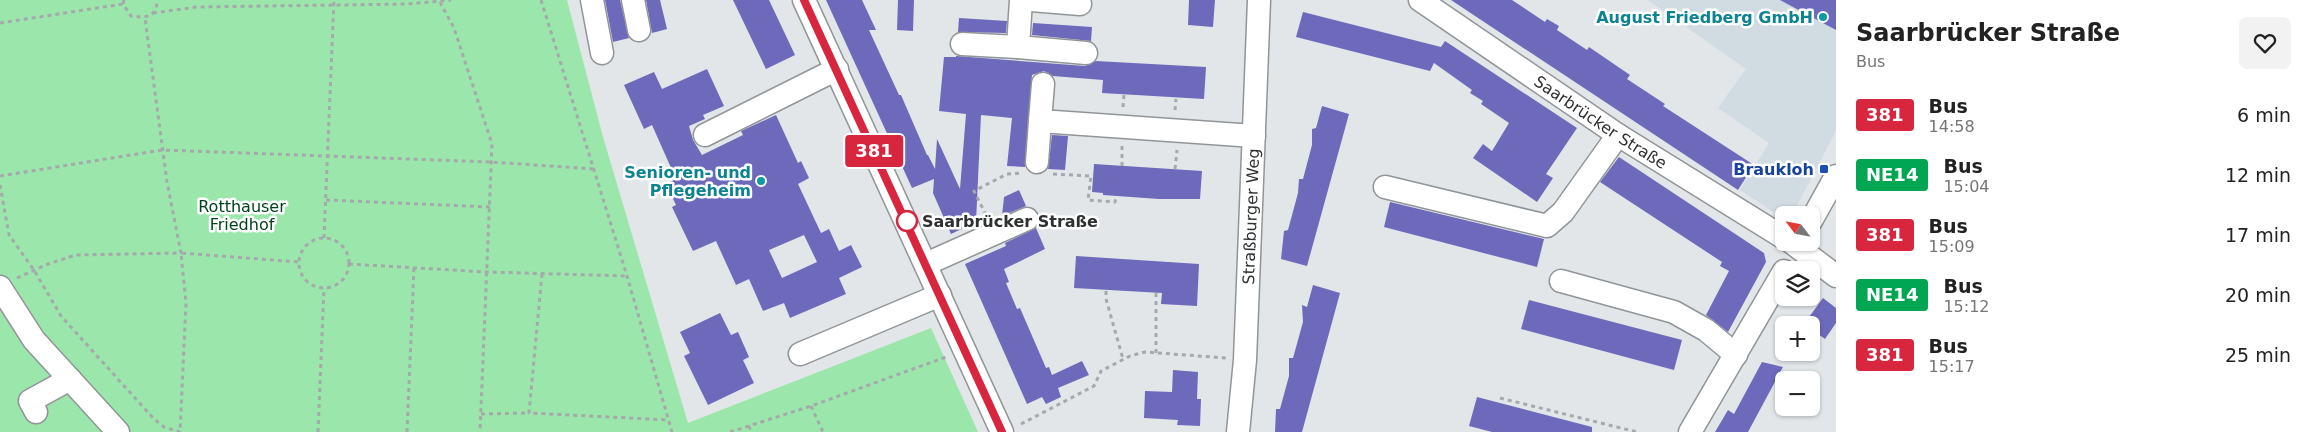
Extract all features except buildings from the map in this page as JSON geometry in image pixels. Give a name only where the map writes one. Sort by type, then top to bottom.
[{"type":"street","points":[[592,0],[602,53]]},
{"type":"street","points":[[633,0],[639,30]]},
{"type":"street","points":[[804,0],[966,351],[1007,430]]},
{"type":"street","points":[[1018,47],[1021,0]]},
{"type":"street","points":[[1030,0],[1080,4]]},
{"type":"street","name":"Straßburger Weg","points":[[1238,432],[1244,360],[1259,0]]},
{"type":"street","name":"Saarbrücker Straße","points":[[1420,0],[1618,135],[1775,231]]},
{"type":"street","points":[[962,44],[1086,53]]},
{"type":"street","points":[[705,135],[837,70]]},
{"type":"street","points":[[1036,170],[1043,84]]},
{"type":"street","points":[[1040,121],[1254,136]]},
{"type":"street","points":[[1385,188],[1547,226],[1563,212],[1618,135]]},
{"type":"street","points":[[1819,206],[1836,176]]},
{"type":"street","points":[[926,264],[1027,219]]},
{"type":"street","points":[[1804,251],[1836,276]]},
{"type":"street","points":[[1561,281],[1674,312],[1706,330],[1736,355]]},
{"type":"street","points":[[0,287],[34,340],[118,432]]},
{"type":"street","points":[[1690,432],[1775,287]]},
{"type":"street","points":[[800,354],[940,295]]},
{"type":"street","points":[[36,412],[30,401],[70,379]]},
{"type":"path","points":[[0,23],[124,2],[131,16],[145,18],[157,6],[157,0]]},
{"type":"path","points":[[152,13],[197,7],[335,2],[440,2],[450,0]]},
{"type":"path","points":[[541,0],[627,276],[672,432]]},
{"type":"path","points":[[324,238],[335,2]]},
{"type":"path","points":[[440,2],[454,28],[492,144],[480,432]]},
{"type":"path","points":[[0,185],[9,235],[34,270],[61,316],[154,419],[164,427],[181,432],[186,303],[181,254],[162,150],[145,18]]},
{"type":"path","points":[[0,176],[162,150],[491,162],[594,169]]},
{"type":"path","points":[[994,234],[974,191],[1007,174],[1036,170],[1091,176],[1088,200],[1115,202],[1116,197]]},
{"type":"path","points":[[326,200],[490,207]]},
{"type":"path","points":[[324,238],[337,242],[346,251],[349,264],[345,276],[336,285],[324,288],[311,285],[302,275],[299,262],[303,250],[312,241],[324,238]]},
{"type":"path","points":[[34,270],[76,255],[181,254],[299,262]]},
{"type":"path","points":[[349,264],[487,272],[627,276]]},
{"type":"path","points":[[407,432],[414,268]]},
{"type":"path","points":[[530,413],[542,274]]},
{"type":"path","points":[[318,432],[324,288]]},
{"type":"path","points":[[1106,291],[1106,299],[1123,359]]},
{"type":"path","points":[[1156,291],[1156,353]]},
{"type":"path","points":[[730,432],[966,351]]},
{"type":"path","points":[[1007,430],[1094,386],[1101,371],[1123,359],[1145,352],[1244,360]]},
{"type":"path","points":[[1500,398],[1637,432]]},
{"type":"path","points":[[810,406],[823,432]]},
{"type":"path","points":[[481,414],[530,413],[669,420]]},
{"type":"path","points":[[749,426],[751,432]]},
{"type":"shaded area","points":[[1648,0],[1836,0],[1836,131],[1797,206],[1775,206],[1775,213],[1740,190],[1769,143],[1718,108],[1746,69]]},
{"type":"green space","name":"Rotthauser Friedhof","points":[[0,0],[567,0],[603,137],[688,423],[931,328],[978,432],[0,432]]},
{"type":"bus line","name":"381","points":[[804,0],[1002,432]]},
{"type":"place","name":"August Friedberg GmbH","points":[[1823,17]]},
{"type":"place","name":"Braukloh","points":[[1824,169]]},
{"type":"place","name":"Senioren- und Pflegeheim","points":[[761,181]]},
{"type":"place","name":"Saarbrücker Straße","points":[[907,221]]}]
